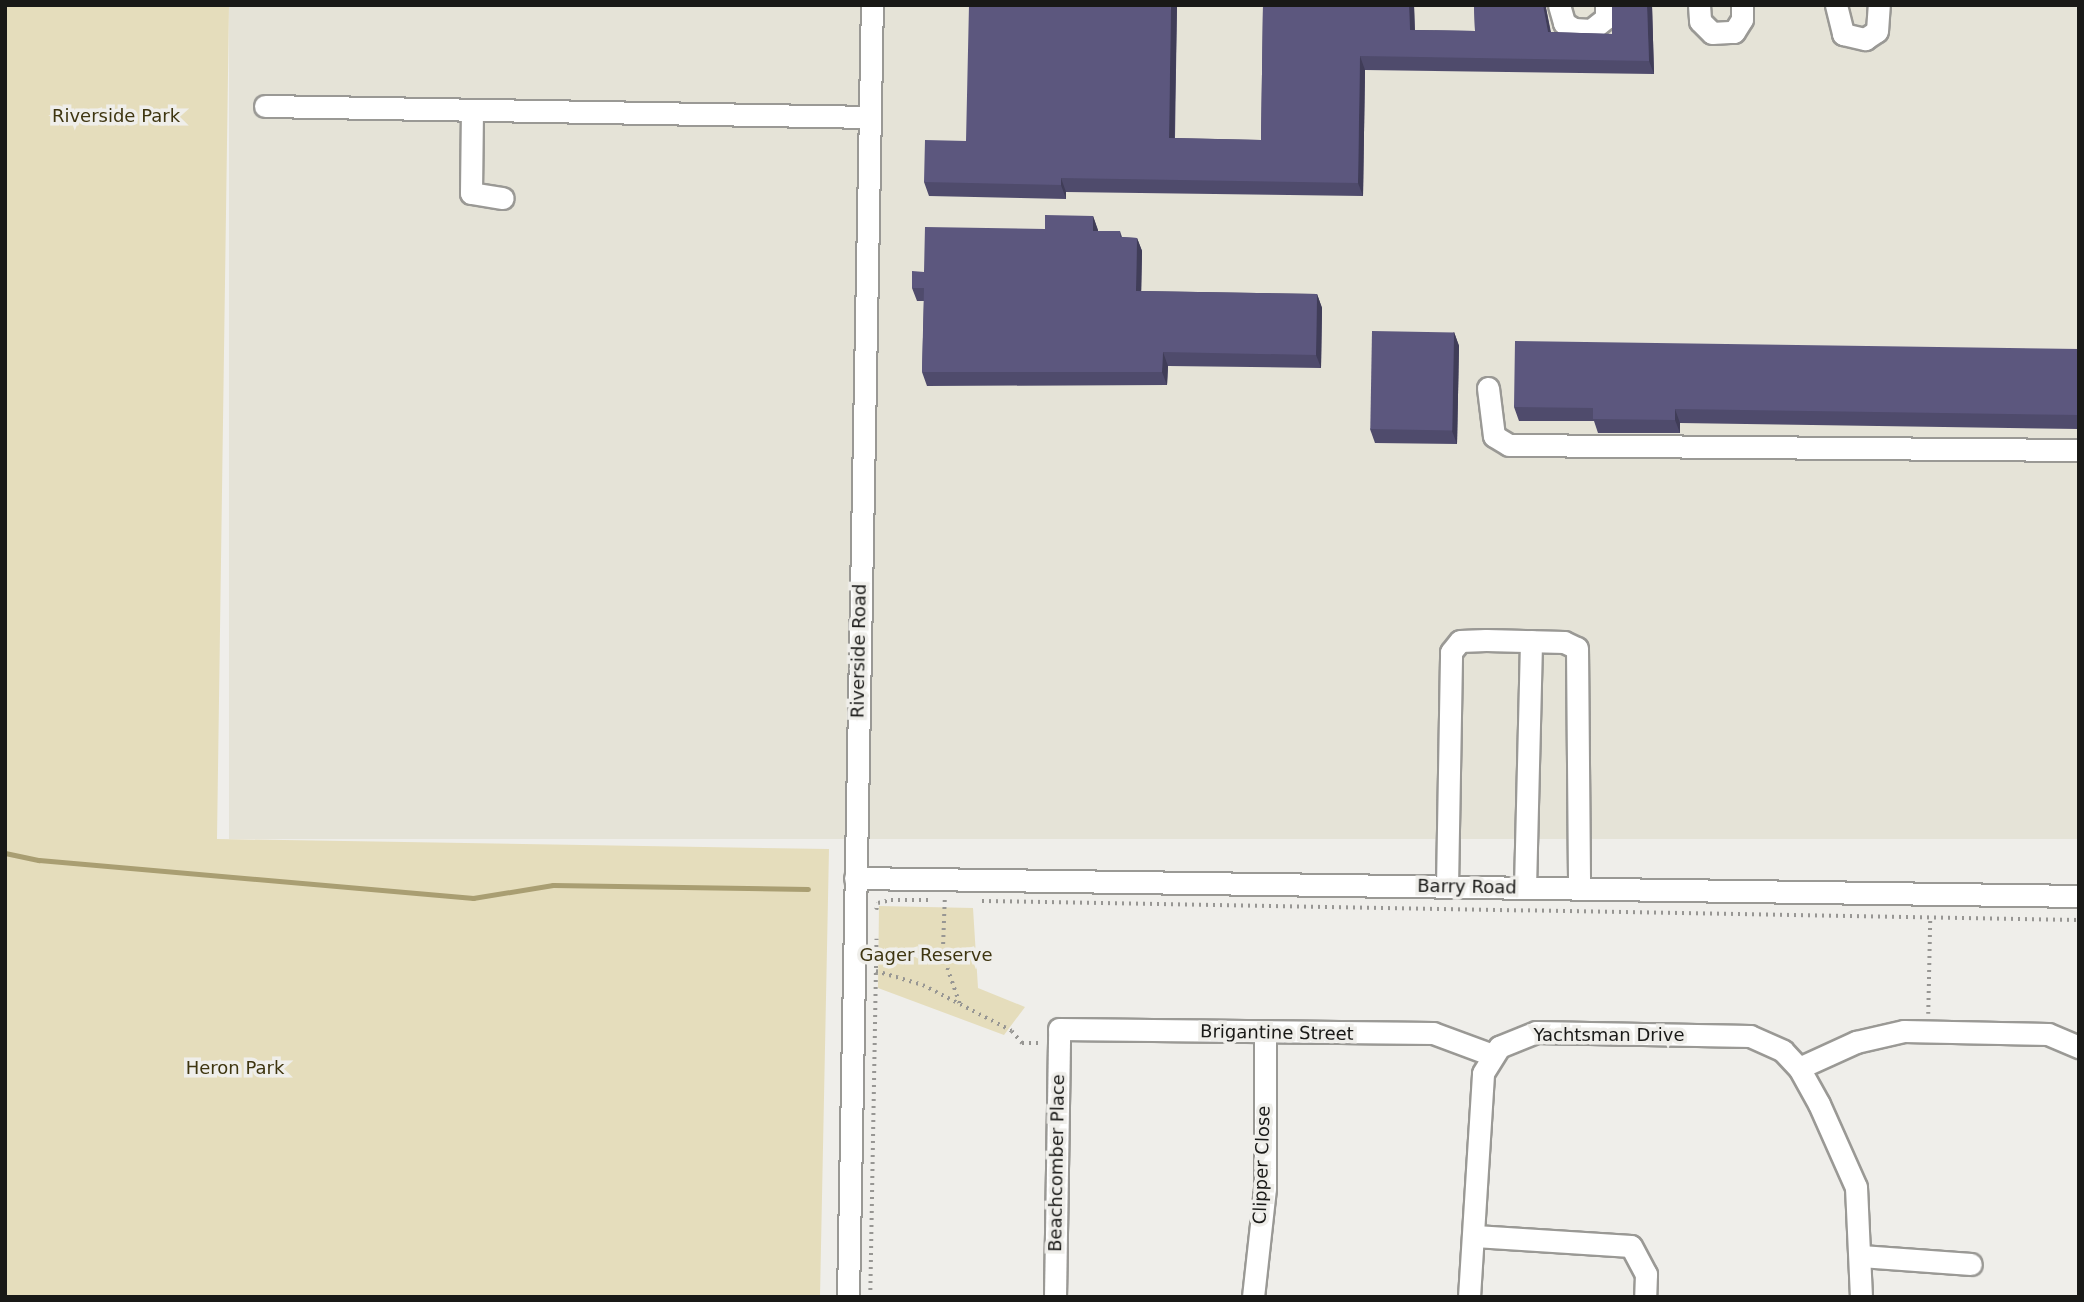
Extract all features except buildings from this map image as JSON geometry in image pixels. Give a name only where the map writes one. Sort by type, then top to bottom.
[{"type":"street","name":"Riverside Road","points":[[848,1297],[872,5]]},
{"type":"street","points":[[1559,5],[1564,23],[1574,29],[1591,30],[1606,18],[1606,5]]},
{"type":"street","points":[[1699,5],[1700,21],[1712,33],[1734,32],[1742,19],[1742,5]]},
{"type":"street","points":[[1836,5],[1843,34],[1865,39],[1877,31],[1879,5]]},
{"type":"street","points":[[265,106],[869,117]]},
{"type":"street","points":[[472,110],[471,193],[503,198]]},
{"type":"street","points":[[1488,388],[1494,436],[1509,445],[2079,450]]},
{"type":"street","points":[[1447,887],[1451,652],[1460,641],[1531,641],[1564,642],[1577,648],[1579,889]]},
{"type":"street","points":[[1525,888],[1531,641]]},
{"type":"street","name":"Barry Road","points":[[855,878],[2079,896]]},
{"type":"street","name":"Brigantine Street","points":[[1059,1029],[1433,1034],[1492,1055]]},
{"type":"street","name":"Beachcomber Place","points":[[1055,1297],[1059,1029]]},
{"type":"street","points":[[1799,1068],[1856,1042],[1904,1031],[2048,1034],[2079,1047]]},
{"type":"street","name":"Clipper Close","points":[[1253,1297],[1265,1188],[1265,1032]]},
{"type":"street","name":"Yachtsman Drive","points":[[1492,1055],[1511,1039],[1536,1032],[1750,1036],[1783,1051],[1799,1068],[1856,1187],[1861,1297]]},
{"type":"street","points":[[1469,1297],[1475,1237],[1478,1095],[1492,1055]]},
{"type":"street","points":[[1475,1237],[1632,1247],[1646,1274],[1645,1297]]},
{"type":"street","points":[[1861,1256],[1971,1264]]},
{"type":"path","points":[[945,900],[943,955],[961,1006]]},
{"type":"path","points":[[876,920],[878,903],[958,900]]},
{"type":"path","points":[[972,901],[2079,920]]},
{"type":"path","points":[[1927,1016],[1930,918]]},
{"type":"path","points":[[870,1297],[876,933]]},
{"type":"path","points":[[876,971],[923,985],[1035,1046],[1059,1029]]},
{"type":"shaded area","points":[[229,5],[2079,5],[2079,839],[229,839]]},
{"type":"green space","name":"Heron Park","points":[[5,5],[229,5],[217,839],[829,849],[820,1297],[5,1297]]},
{"type":"green space","name":"Gager Reserve","points":[[879,906],[973,908],[978,988],[1025,1007],[1004,1035],[878,988]]},
{"type":"waterway","points":[[5,853],[39,860],[473,898],[553,885],[808,889]]},
{"type":"park label","name":"Riverside Park","points":[[116,116]]}]
